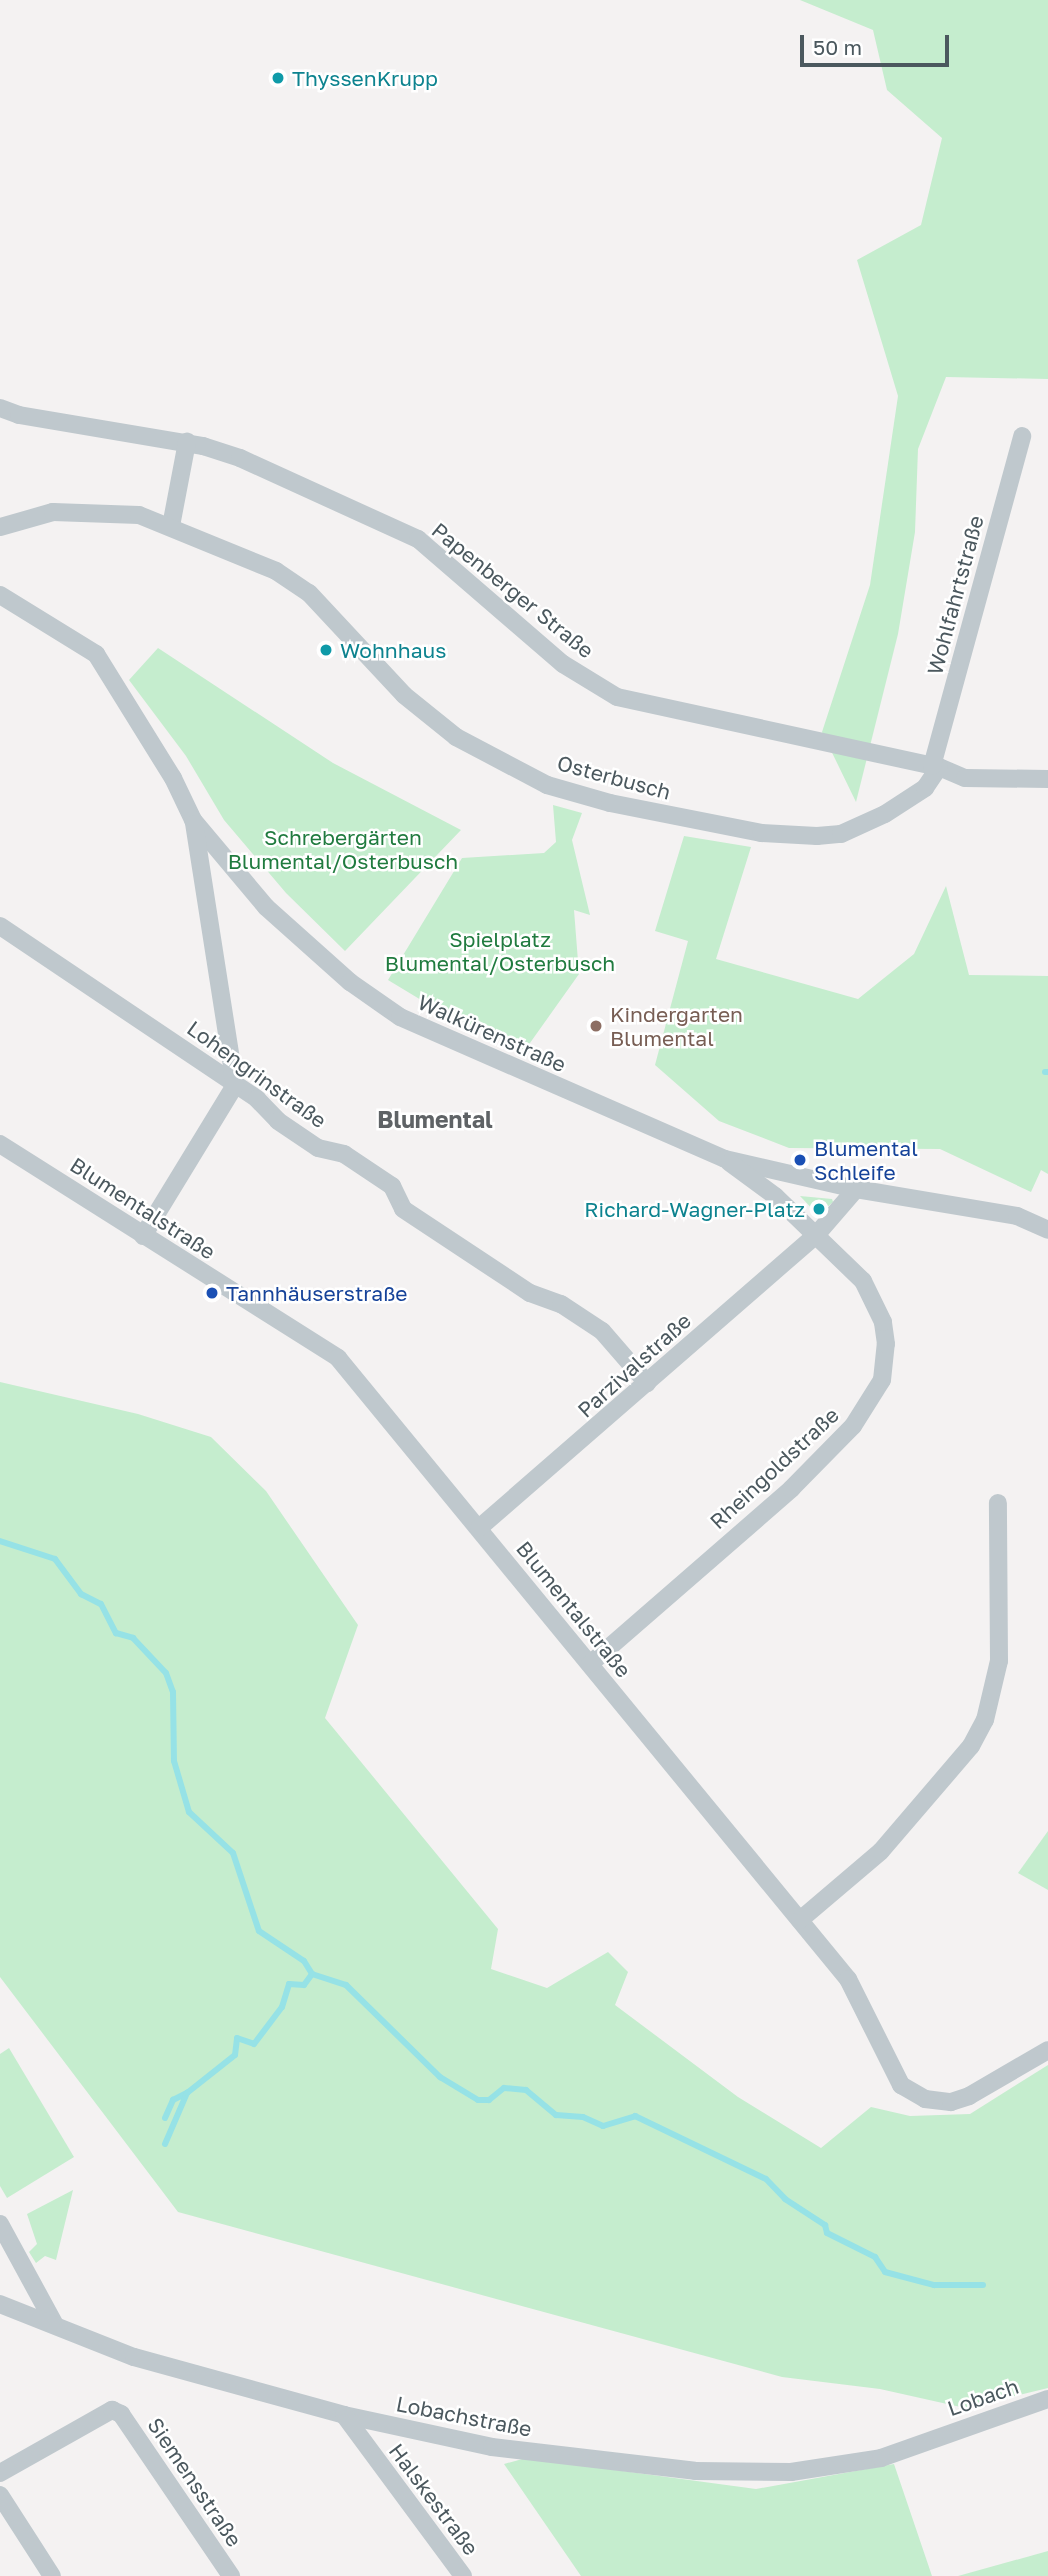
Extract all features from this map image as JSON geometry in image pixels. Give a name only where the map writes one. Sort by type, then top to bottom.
[{"type":"street","name":"Papenberger Straße","points":[[0,408],[19,415],[187,442],[240,458],[418,539],[563,664],[617,697],[935,767],[965,778],[1048,779]]},
{"type":"street","name":"Wohlfahrtstraße","points":[[935,767],[1022,436]]},
{"type":"street","points":[[171,526],[187,442]]},
{"type":"street","name":"Osterbusch","points":[[0,527],[77,511],[139,515],[276,571],[309,593],[432,719],[486,756],[563,790],[706,823],[817,836],[841,834],[886,814],[925,788],[935,767]]},
{"type":"street","name":"Walkürenstraße","points":[[0,595],[96,654],[173,778],[193,820],[265,907],[350,982],[400,1017],[725,1159],[856,1189],[1017,1216],[1048,1230]]},
{"type":"street","points":[[143,1236],[235,1085],[193,820]]},
{"type":"street","name":"Lohengrinstraße","points":[[0,926],[235,1085],[318,1148],[344,1154],[392,1186],[403,1209],[530,1293],[561,1304],[602,1331],[648,1383]]},
{"type":"street","name":"Blumentalstraße","points":[[0,1144],[338,1358],[848,1979],[892,2075],[911,2093],[939,2101],[969,2096],[1048,2050]]},
{"type":"street","name":"Walkürenstraße","points":[[725,1159],[817,1234]]},
{"type":"street","points":[[817,1234],[856,1189]]},
{"type":"street","name":"Parzivalstraße","points":[[479,1528],[817,1234]]},
{"type":"street","name":"Rheingoldstraße","points":[[590,1664],[791,1489],[853,1426],[875,1396],[886,1360],[877,1304],[863,1281],[817,1234]]},
{"type":"street","points":[[800,1920],[881,1851],[971,1746],[985,1720],[999,1661],[998,1503]]},
{"type":"street","points":[[0,2224],[55,2325]]},
{"type":"street","name":"Lobachstraße","points":[[0,2304],[134,2357],[344,2415],[492,2447],[748,2474],[790,2472],[881,2458],[933,2438]]},
{"type":"street","name":"Lobach","points":[[933,2438],[1048,2399]]},
{"type":"street","name":"Siemensstraße","points":[[0,2473],[100,2414],[113,2410],[121,2414],[231,2576]]},
{"type":"street","name":"Halskestraße","points":[[344,2415],[463,2576]]},
{"type":"street","points":[[0,2495],[52,2576]]},
{"type":"green space","points":[[800,0],[1048,0],[1048,379],[946,377],[918,449],[915,532],[898,634],[856,802],[822,732],[870,585],[898,396],[857,260],[921,225],[942,138],[887,90],[873,30]]},
{"type":"green space","name":"Schrebergärten Blumental/Osterbusch","points":[[158,648],[333,763],[461,830],[345,951],[286,893],[224,820],[186,756],[129,680]]},
{"type":"green space","name":"Spielplatz Blumental/Osterbusch","points":[[553,805],[582,813],[572,840],[590,915],[574,910],[579,974],[525,1050],[436,1009],[388,980],[462,858],[544,853],[556,842]]},
{"type":"green space","points":[[684,836],[751,847],[716,959],[858,999],[914,954],[946,886],[969,975],[1048,976],[1048,1174],[1041,1170],[1031,1192],[940,1149],[789,1148],[719,1121],[655,1065],[688,941],[655,931]]},
{"type":"green space","name":"Richard-Wagner-Platz","points":[[800,1196],[832,1199],[833,1202],[818,1215]]},
{"type":"green space","points":[[0,1382],[138,1414],[211,1437],[266,1491],[358,1625],[325,1718],[498,1929],[491,1969],[547,1988],[608,1952],[628,1972],[615,2005],[738,2097],[821,2148],[871,2107],[910,2116],[970,2114],[1048,2065],[1048,2388],[965,2408],[880,2389],[782,2377],[178,2212],[0,1977]]},
{"type":"green space","points":[[1048,1831],[1048,1890],[1018,1873]]},
{"type":"green space","points":[[9,2048],[74,2157],[7,2198],[0,2186],[0,2054]]},
{"type":"green space","points":[[73,2190],[56,2260],[45,2256],[36,2263],[29,2252],[37,2244],[27,2214]]},
{"type":"green space","points":[[526,2458],[756,2489],[894,2464],[932,2576],[581,2576],[504,2464]]},
{"type":"green space","points":[[1048,2551],[1048,2576],[958,2576]]},
{"type":"waterway","points":[[0,1541],[55,1559],[81,1594],[101,1604],[116,1633],[133,1638],[166,1673],[173,1692],[174,1761],[189,1812],[233,1853],[259,1931],[304,1961],[312,1974],[346,1985],[440,2077],[478,2100],[489,2100],[504,2088],[526,2090],[556,2115],[583,2117],[603,2126],[635,2116],[766,2179],[785,2199],[825,2225],[827,2233],[875,2257],[885,2272],[934,2285],[983,2285]]},
{"type":"waterway","points":[[165,2144],[187,2093],[235,2055],[237,2038],[254,2044],[282,2007],[289,1984],[304,1985],[312,1974]]},
{"type":"waterway","points":[[165,2118],[173,2100],[187,2093]]},
{"type":"place","name":"ThyssenKrupp","points":[[278,78]]},
{"type":"place","name":"Wohnhaus","points":[[326,650]]},
{"type":"place","name":"Kindergarten Blumental","points":[[596,1026]]},
{"type":"place","name":"Blumental Schleife","points":[[800,1160]]},
{"type":"place","name":"Richard-Wagner-Platz","points":[[819,1209]]},
{"type":"place","name":"Tannhäuserstraße","points":[[212,1293]]},
{"type":"district","name":"Blumental","points":[[435,1119]]}]
